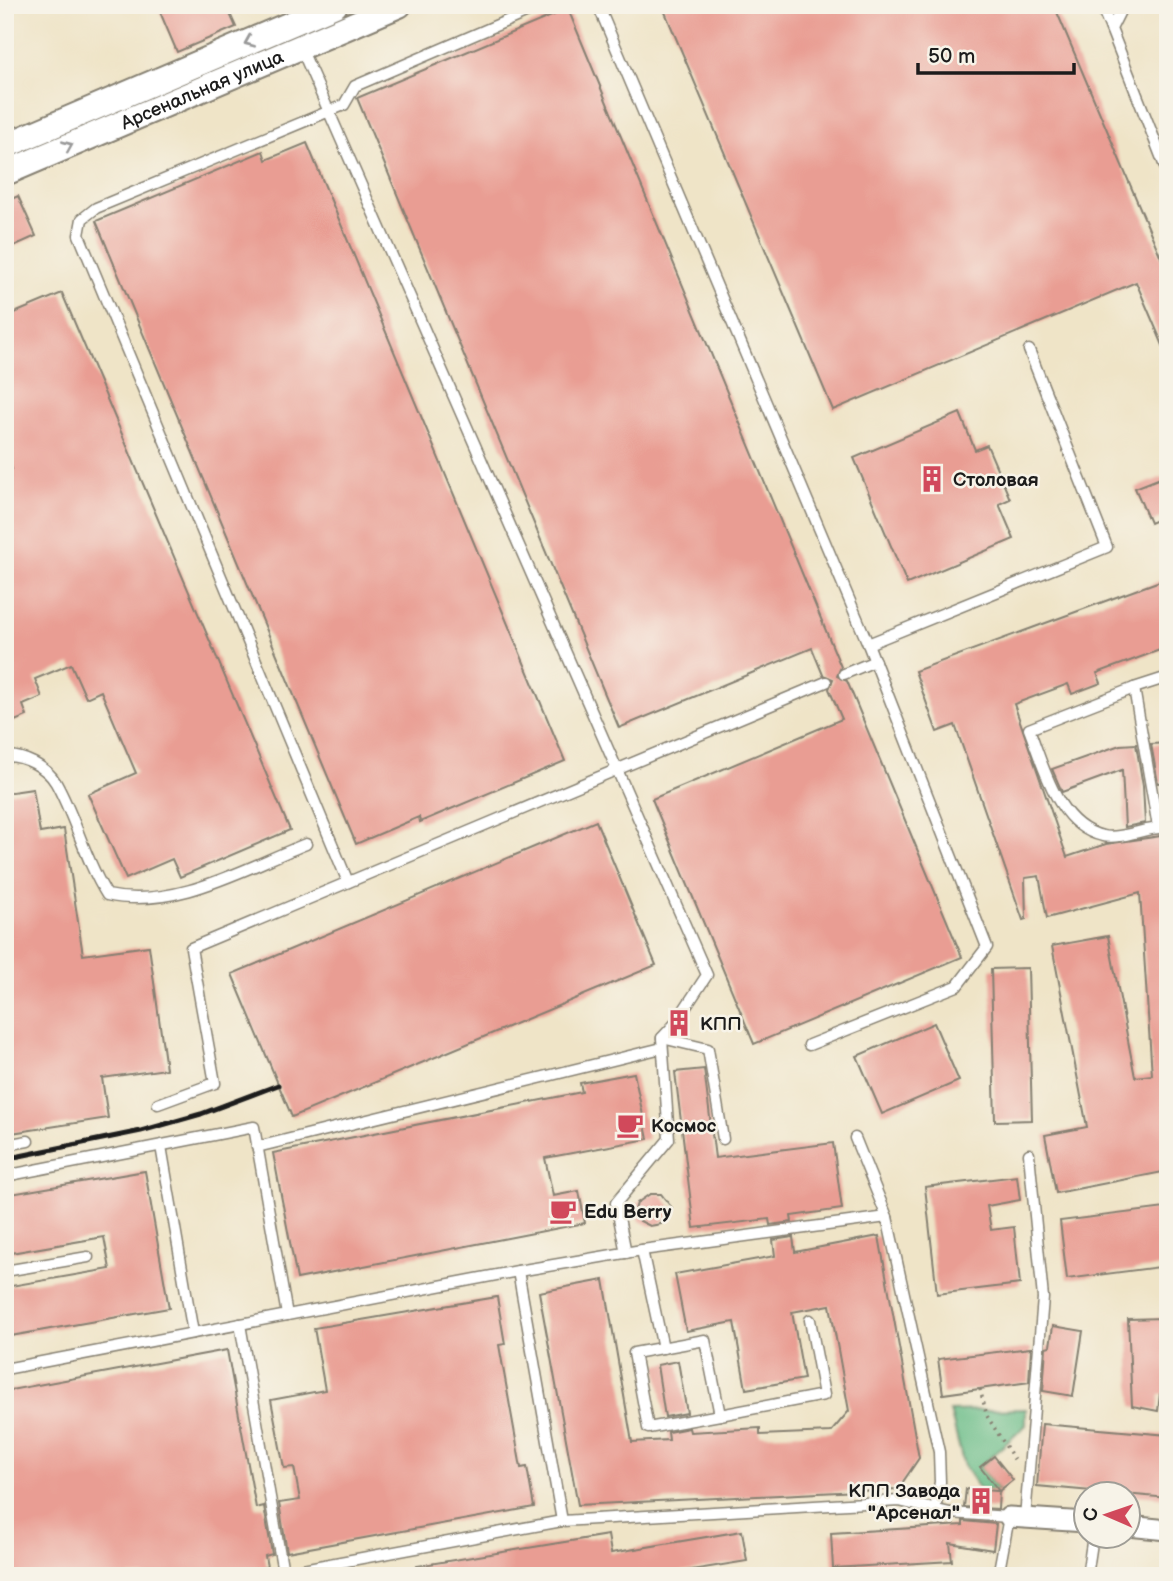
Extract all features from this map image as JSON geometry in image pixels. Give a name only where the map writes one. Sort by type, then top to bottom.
[{"type":"street","name":"Арсенальная улица","points":[[5,146],[335,5]]},
{"type":"street","name":"Арсенальная улица","points":[[5,173],[399,5]]},
{"type":"street","points":[[1017,1517],[1072,1521]]},
{"type":"street","points":[[1142,1527],[1168,1530]]},
{"type":"lane","points":[[335,5],[345,28]]},
{"type":"lane","points":[[348,882],[79,235],[82,219],[96,208],[344,105],[355,86],[544,5]]},
{"type":"lane","points":[[598,5],[868,644],[987,947],[957,986],[809,1045]]},
{"type":"lane","points":[[1101,5],[1168,174]]},
{"type":"lane","points":[[1111,29],[1123,5]]},
{"type":"lane","points":[[290,24],[707,975],[662,1043],[669,1139],[616,1203],[625,1253]]},
{"type":"lane","points":[[868,644],[1107,547],[1029,350]]},
{"type":"lane","points":[[844,674],[875,661]]},
{"type":"lane","points":[[1134,688],[1163,828],[1104,837],[1077,823],[1058,801],[1029,729],[1134,688],[1168,677]]},
{"type":"lane","points":[[158,1104],[215,1083],[191,948],[826,682]]},
{"type":"lane","points":[[5,756],[38,765],[55,781],[92,870],[107,895],[133,901],[183,893],[306,844]]},
{"type":"lane","points":[[257,1147],[662,1043],[708,1049],[723,1139]]},
{"type":"lane","points":[[5,1176],[254,1127],[287,1315]]},
{"type":"lane","points":[[855,1138],[887,1217],[939,1452],[940,1482],[934,1510]]},
{"type":"lane","points":[[5,1145],[28,1141]]},
{"type":"lane","points":[[161,1146],[193,1333]]},
{"type":"lane","points":[[998,1576],[1017,1517],[1042,1298],[1029,1154]]},
{"type":"lane","points":[[5,1369],[642,1250],[887,1217]]},
{"type":"lane","points":[[642,1250],[663,1348]]},
{"type":"lane","points":[[5,1271],[88,1257]]},
{"type":"lane","points":[[518,1272],[562,1521]]},
{"type":"lane","points":[[720,1415],[705,1340],[634,1353],[648,1428],[720,1415],[824,1395],[810,1320]]},
{"type":"lane","points":[[240,1324],[283,1572]]},
{"type":"lane","points":[[265,1576],[562,1521],[899,1501],[934,1510],[1017,1517]]},
{"type":"lane","points":[[1087,1576],[1091,1550]]},
{"type":"path","points":[[980,1389],[987,1416],[1003,1447]]},
{"type":"green space","points":[[1026,1409],[1026,1425],[980,1467],[999,1491],[980,1490],[964,1466],[950,1411]]},
{"type":"building","points":[[157,5],[226,5],[236,27],[177,52]]},
{"type":"building","points":[[662,5],[1054,5],[1168,274],[1168,357],[1136,282],[833,410]]},
{"type":"building","points":[[568,9],[841,667],[837,676],[847,681],[962,957],[754,1044],[652,799],[842,719],[829,689],[833,679],[823,675],[812,648],[619,728],[357,98]]},
{"type":"building","points":[[307,143],[565,761],[420,822],[419,817],[356,844],[96,221],[263,151],[266,160]]},
{"type":"building","points":[[18,196],[36,236],[5,250],[5,202]]},
{"type":"building","points":[[62,293],[290,830],[180,877],[172,859],[126,879],[88,794],[136,773],[101,691],[86,698],[71,664],[35,679],[42,697],[23,705],[27,716],[5,725],[5,472],[12,469],[5,452],[5,317]]},
{"type":"building","name":"Столовая","points":[[960,413],[975,450],[987,445],[1010,499],[999,504],[1014,539],[907,584],[854,458]]},
{"type":"building","points":[[1168,475],[1168,515],[1150,523],[1135,488]]},
{"type":"building","points":[[1168,578],[1168,647],[1097,673],[1101,683],[1072,694],[1068,684],[1014,704],[1067,857],[1106,844],[1168,835],[1168,1171],[1056,1193],[1045,1135],[1087,1127],[1052,946],[1108,936],[1135,1077],[1152,1075],[1140,893],[1047,918],[1039,876],[1025,878],[1026,919],[1023,920],[955,725],[937,732],[915,671]]},
{"type":"building","points":[[1168,743],[1168,782],[1158,783],[1151,744]]},
{"type":"building","points":[[1136,744],[1143,786],[1145,823],[1125,827],[1122,770],[1062,792],[1052,769],[1120,745]]},
{"type":"building","points":[[33,789],[40,833],[64,829],[83,955],[149,946],[166,1069],[102,1078],[108,1118],[5,1134],[5,793]]},
{"type":"building","points":[[596,821],[656,965],[292,1117],[232,974]]},
{"type":"building","points":[[1028,968],[1032,1120],[995,1121],[991,969]]},
{"type":"building","points":[[934,1023],[959,1081],[882,1114],[857,1056]]},
{"type":"building","points":[[704,1069],[715,1158],[833,1143],[842,1209],[791,1216],[792,1222],[770,1225],[769,1219],[694,1228],[675,1072]]},
{"type":"building","points":[[634,1073],[648,1139],[545,1158],[553,1196],[579,1191],[585,1223],[297,1279],[273,1153],[582,1092],[580,1083]]},
{"type":"building","points":[[145,1171],[169,1308],[5,1337],[5,1287],[110,1269],[104,1237],[5,1254],[5,1195]]},
{"type":"building","points":[[1017,1176],[1020,1200],[987,1206],[991,1230],[1014,1227],[1020,1284],[937,1294],[925,1187]]},
{"type":"building","points":[[650,1194],[661,1194],[672,1208],[661,1224],[650,1226],[640,1221],[635,1210],[637,1203]]},
{"type":"building","points":[[1165,1208],[1168,1266],[1067,1279],[1060,1221]]},
{"type":"building","points":[[879,1236],[919,1458],[898,1489],[578,1505],[539,1292],[604,1280],[632,1442],[669,1440],[668,1432],[689,1428],[690,1432],[760,1428],[760,1435],[831,1432],[849,1411],[830,1305],[792,1312],[804,1379],[746,1389],[734,1322],[686,1331],[675,1274],[775,1256],[773,1240],[793,1237],[795,1252]]},
{"type":"building","points":[[497,1297],[505,1344],[499,1345],[521,1468],[527,1467],[534,1507],[287,1552],[279,1503],[300,1500],[294,1467],[284,1468],[271,1400],[325,1390],[314,1328]]},
{"type":"building","points":[[1164,1318],[1167,1394],[1160,1394],[1158,1411],[1132,1406],[1128,1319]]},
{"type":"building","points":[[1053,1326],[1083,1331],[1073,1396],[1043,1391],[1046,1347],[1050,1346]]},
{"type":"building","points":[[1031,1348],[1029,1382],[943,1394],[938,1359]]},
{"type":"building","points":[[227,1350],[256,1508],[264,1506],[272,1554],[265,1556],[267,1567],[212,1576],[5,1576],[5,1391]]},
{"type":"building","points":[[678,1361],[687,1413],[665,1417],[657,1365]]},
{"type":"building","points":[[1042,1424],[1168,1435],[1168,1498],[1142,1496],[1142,1480],[1072,1480],[1072,1489],[1037,1486]]},
{"type":"building","points":[[994,1456],[1013,1480],[999,1491],[980,1467]]},
{"type":"building","name":"КПП Завода \"Арсенал\"","points":[[966,1489],[999,1491],[998,1509],[964,1507]]},
{"type":"building","points":[[963,1521],[996,1524],[993,1550],[950,1543],[952,1561],[833,1568],[831,1533],[963,1525]]},
{"type":"building","points":[[742,1531],[747,1561],[655,1576],[418,1576],[417,1566],[608,1535],[611,1553]]},
{"type":"railway","points":[[5,1159],[141,1131],[201,1114],[278,1085]]},
{"type":"place","name":"Столовая","points":[[932,479]]},
{"type":"place","name":"КПП","points":[[679,1023]]},
{"type":"place","name":"Космос","points":[[630,1125]]},
{"type":"place","name":"Edu Berry","points":[[563,1211]]},
{"type":"place","name":"КПП Завода \"Арсенал\"","points":[[981,1501]]}]
